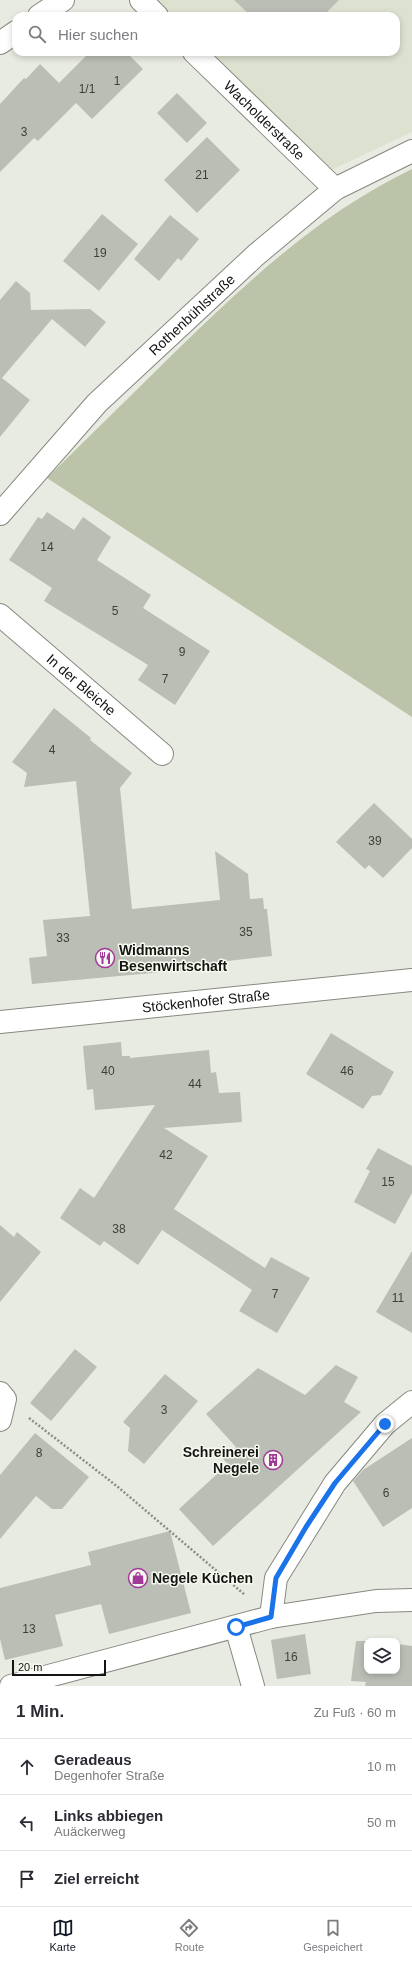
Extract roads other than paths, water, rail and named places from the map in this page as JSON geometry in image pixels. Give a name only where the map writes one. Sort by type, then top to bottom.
[{"type":"street","points":[[45,12],[63,0]]},
{"type":"street","points":[[141,0],[153,12]]},
{"type":"street","points":[[0,43],[12,35]]},
{"type":"street","name":"Wacholderstraße","points":[[198,56],[335,189]]},
{"type":"street","name":"Rothenbühlstraße","points":[[0,514],[97,403],[256,255],[335,189],[412,151]]},
{"type":"street","name":"In der Bleiche","points":[[0,615],[162,754]]},
{"type":"street","name":"Stöckenhofer Straße","points":[[0,1022],[412,980]]},
{"type":"street","points":[[0,1392],[5,1399],[0,1420]]},
{"type":"street","points":[[271,1617],[276,1578],[335,1483],[385,1424],[412,1402]]},
{"type":"street","points":[[11,1686],[271,1617],[376,1601],[412,1600]]},
{"type":"street","points":[[236,1627],[253,1686]]},
{"type":"place","name":"Widmanns Besenwirtschaft","points":[[105,958]]},
{"type":"place","name":"Schreinerei Negele","points":[[273,1460]]},
{"type":"place","name":"Negele Küchen","points":[[138,1578]]}]
